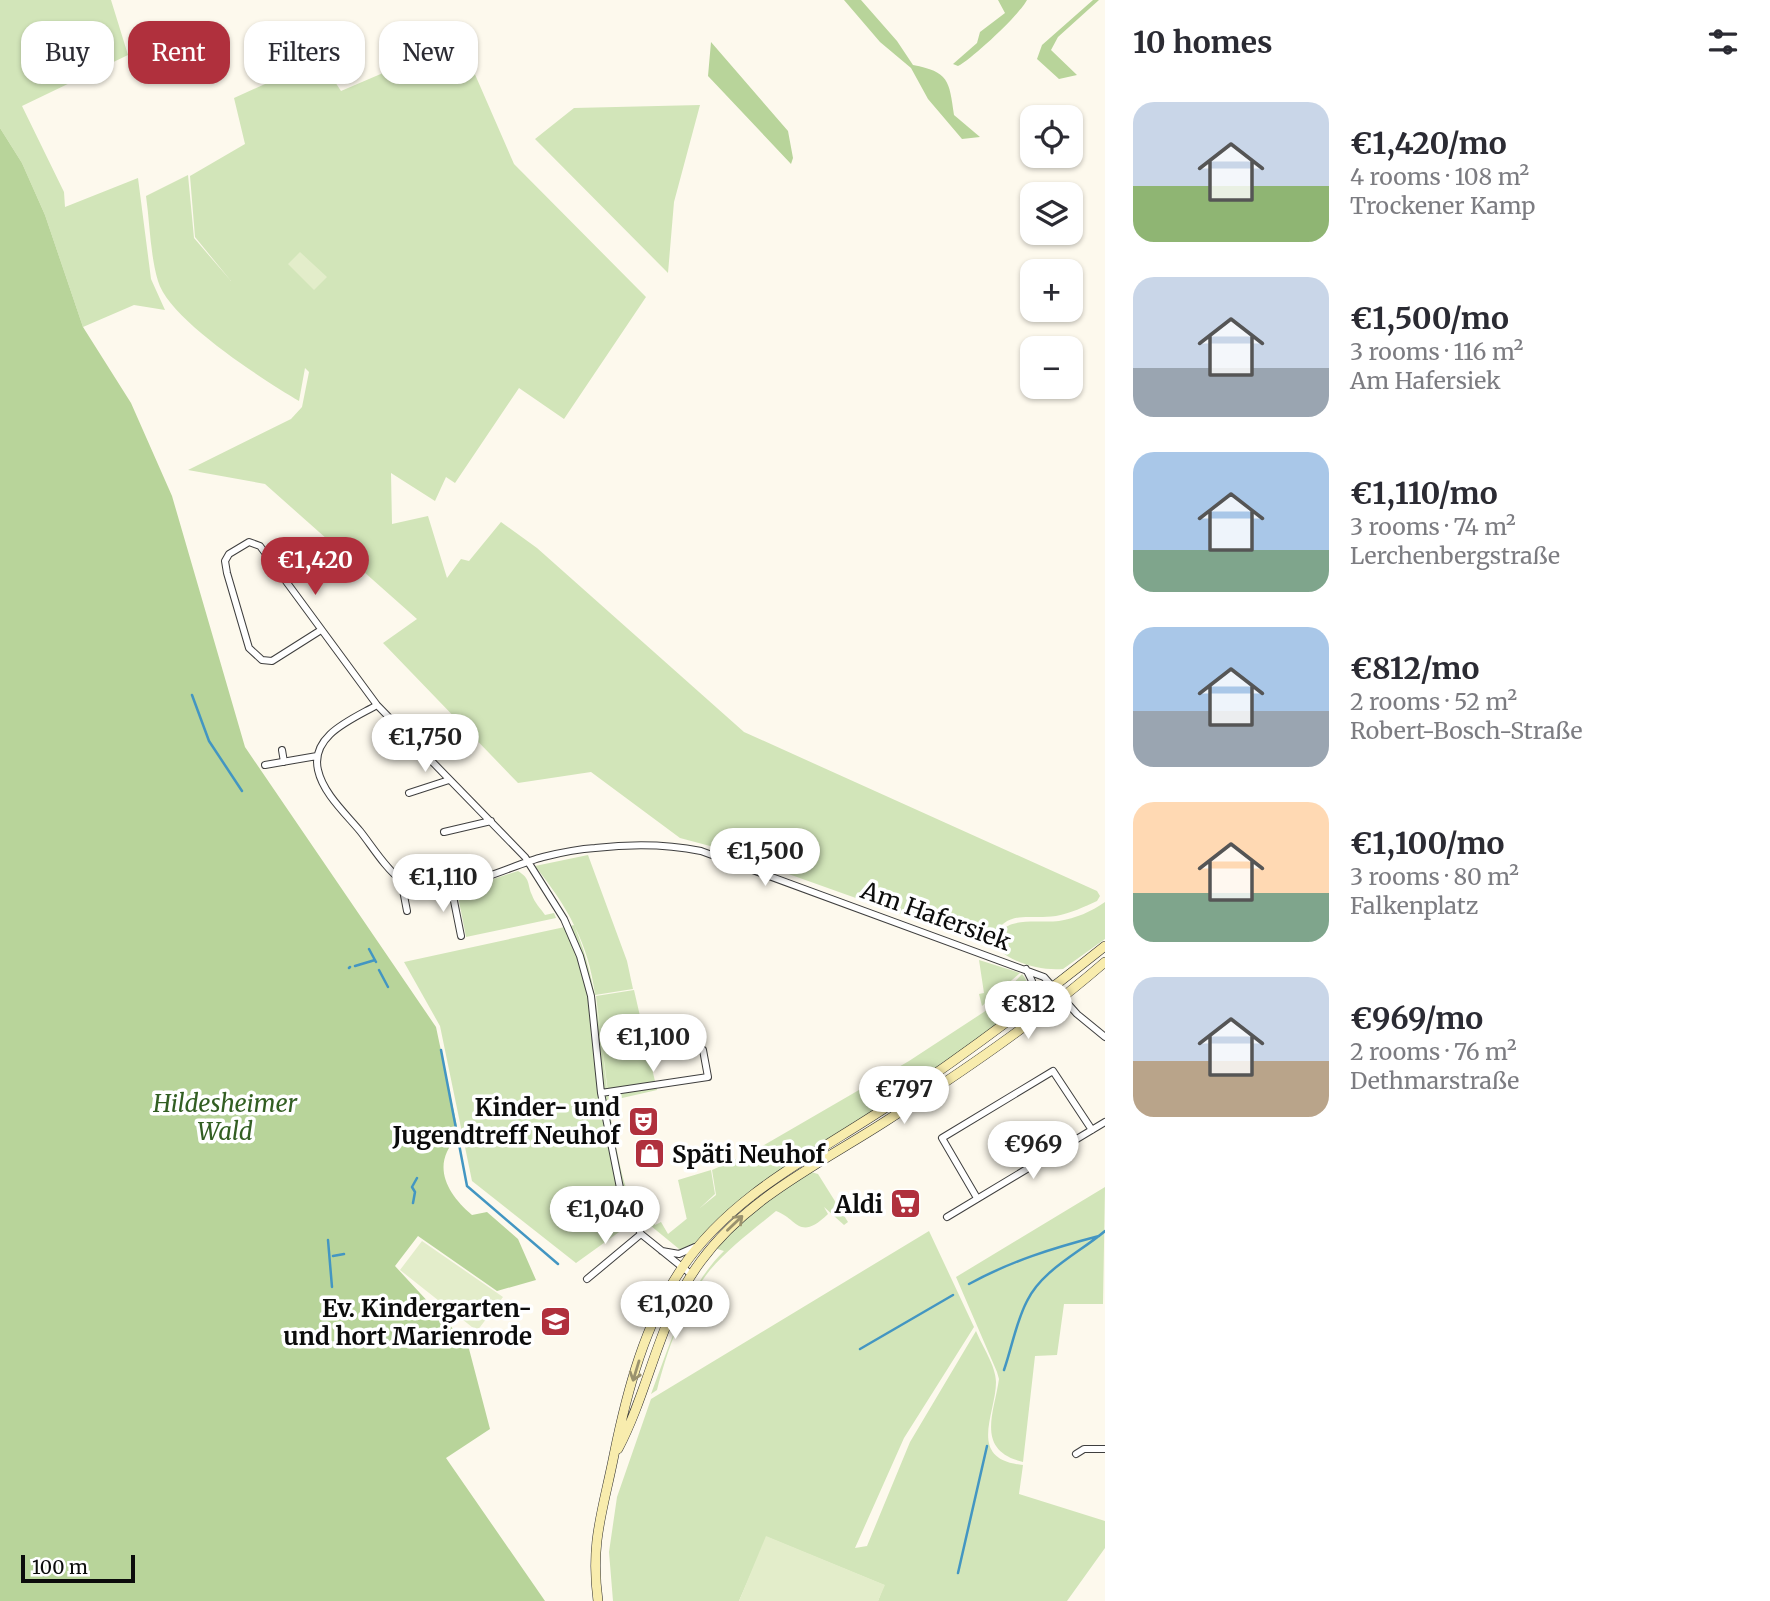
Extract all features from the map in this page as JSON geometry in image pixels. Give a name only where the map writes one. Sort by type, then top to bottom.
[{"type":"main road","points":[[598,1601],[597,1529],[619,1426],[647,1339],[681,1269],[701,1243],[760,1189],[888,1106],[1025,1010],[1105,946]]},
{"type":"main road","points":[[614,1457],[630,1426],[662,1333],[692,1275],[718,1240],[767,1197],[975,1062],[1105,962]]},
{"type":"street","points":[[321,630],[272,661],[255,656],[246,636],[227,573],[225,561],[229,554],[249,542],[255,542],[277,567],[377,705],[491,821],[529,864],[564,919],[580,956],[591,999],[601,1093],[620,1188],[641,1234],[681,1269],[692,1275]]},
{"type":"street","points":[[377,705],[325,738],[317,756],[318,770],[325,789],[401,880],[407,911]]},
{"type":"street","points":[[282,750],[284,762]]},
{"type":"street","points":[[265,765],[317,756]]},
{"type":"street","points":[[409,793],[449,780]]},
{"type":"street","points":[[444,832],[491,821]]},
{"type":"street","name":"Am Hafersiek","points":[[451,887],[529,864],[543,857],[595,848],[681,847],[722,858],[1044,977],[1077,1014],[1105,1037]]},
{"type":"street","points":[[401,880],[426,887],[451,887],[461,936]]},
{"type":"street","points":[[1025,1010],[1032,992],[1026,969]]},
{"type":"street","points":[[601,1093],[708,1077],[703,1050]]},
{"type":"street","points":[[977,1198],[942,1138],[1042,1077],[1053,1071],[1092,1130]]},
{"type":"street","points":[[947,1216],[1105,1122]]},
{"type":"street","points":[[587,1279],[641,1234]]},
{"type":"street","points":[[657,1249],[680,1254],[701,1243]]},
{"type":"street","points":[[1076,1454],[1084,1449],[1105,1449]]},
{"type":"green space","points":[[0,0],[111,0],[128,55],[114,62],[114,21],[21,21],[21,84],[68,84],[22,106],[64,192],[65,207],[138,178],[151,279],[165,310],[134,305],[83,327],[45,215],[22,163],[0,128]]},
{"type":"green space","points":[[844,0],[861,0],[897,41],[913,65],[934,71],[945,80],[951,93],[954,115],[980,137],[962,139],[928,99],[911,68],[880,42]]},
{"type":"green space","points":[[998,0],[1027,0],[985,45],[958,66],[953,64],[977,43],[980,32],[1005,13]]},
{"type":"green space","points":[[1093,0],[1099,0],[1058,37],[1051,50],[1077,75],[1059,79],[1037,59],[1042,45]]},
{"type":"green space","points":[[711,42],[788,131],[793,158],[791,164],[708,76]]},
{"type":"green space","points":[[379,75],[379,84],[478,84],[478,81],[514,164],[646,297],[564,419],[519,388],[455,483],[446,477],[435,501],[391,473],[392,524],[428,516],[447,578],[461,559],[469,561],[501,522],[537,548],[744,732],[1097,891],[1100,896],[1097,901],[1056,916],[1011,919],[989,940],[979,942],[710,846],[680,838],[591,772],[518,783],[383,643],[417,619],[265,484],[188,470],[291,419],[302,407],[309,372],[305,368],[299,401],[220,348],[180,313],[166,296],[155,271],[146,196],[188,175],[194,238],[231,281],[195,237],[190,176],[245,144],[234,98],[265,84],[336,84],[341,91],[357,84],[365,84],[365,81]]},
{"type":"green space","points":[[700,105],[674,202],[668,273],[535,139],[574,108]]},
{"type":"green space","name":"Hildesheimer Wald","points":[[0,128],[22,163],[45,215],[83,327],[131,403],[172,496],[245,747],[436,1027],[459,1136],[445,1157],[445,1177],[449,1187],[472,1215],[487,1212],[518,1239],[536,1280],[497,1291],[418,1236],[395,1266],[468,1345],[490,1429],[446,1458],[545,1601],[0,1601]]},
{"type":"green space","points":[[300,252],[327,277],[314,290],[288,264]]},
{"type":"green space","points":[[588,855],[627,961],[633,989],[595,995],[588,959],[575,926],[535,866]]},
{"type":"green space","points":[[518,871],[527,879],[533,898],[545,915],[554,913],[556,918],[466,937],[457,891]]},
{"type":"green space","points":[[1105,902],[1105,939],[1063,969],[1027,965],[997,948],[998,937],[1003,929],[1010,925],[1019,922],[1065,920],[1089,912]]},
{"type":"green space","points":[[574,925],[591,976],[610,1110],[624,1183],[635,1209],[644,1205],[655,1225],[661,1222],[668,1234],[716,1195],[712,1170],[752,1152],[909,1061],[990,1008],[1022,974],[1028,990],[1021,1006],[987,1032],[772,1180],[712,1227],[684,1253],[640,1217],[576,1263],[472,1181],[440,1026],[404,962]]},
{"type":"green space","points":[[979,960],[1020,973],[982,1006],[979,994],[984,993]]},
{"type":"green space","points":[[634,990],[657,1090],[609,1101],[596,996]]},
{"type":"green space","points":[[711,1170],[715,1194],[687,1220],[678,1180]]},
{"type":"green space","points":[[811,1172],[818,1174],[848,1222],[844,1225],[824,1207],[828,1214],[805,1227],[776,1211],[742,1239],[710,1270],[692,1297],[671,1343],[657,1390],[651,1394],[672,1337],[689,1300],[699,1282],[724,1251],[714,1248],[752,1211]]},
{"type":"green space","points":[[1105,1187],[1103,1304],[1064,1304],[1057,1355],[1035,1356],[1023,1462],[998,1449],[993,1440],[992,1417],[999,1379],[956,1277]]},
{"type":"green space","points":[[929,1231],[974,1327],[904,1438],[855,1548],[867,1546],[910,1442],[976,1331],[991,1363],[996,1382],[988,1434],[989,1445],[995,1454],[1005,1461],[1023,1465],[1019,1494],[1105,1521],[1105,1548],[1067,1601],[878,1601],[884,1585],[767,1537],[739,1601],[613,1601],[609,1552],[617,1497],[651,1399]]},
{"type":"green space","points":[[422,1241],[503,1297],[477,1331],[400,1270]]},
{"type":"green space","points":[[766,1536],[885,1585],[878,1601],[739,1601]]},
{"type":"waterway","points":[[192,695],[209,741],[242,791]]},
{"type":"waterway","points":[[369,949],[376,962]]},
{"type":"waterway","points":[[355,966],[375,960]]},
{"type":"waterway","points":[[379,970],[388,987]]},
{"type":"waterway","points":[[441,1050],[467,1186],[558,1264]]},
{"type":"waterway","points":[[413,1203],[415,1192],[412,1187],[417,1178]]},
{"type":"waterway","points":[[1004,1370],[1020,1317],[1034,1290],[1051,1271],[1105,1231]]},
{"type":"waterway","points":[[969,1284],[1032,1256],[1099,1236]]},
{"type":"waterway","points":[[328,1240],[332,1287]]},
{"type":"waterway","points":[[333,1256],[344,1254]]},
{"type":"waterway","points":[[860,1349],[953,1295]]},
{"type":"waterway","points":[[958,1573],[987,1446]]},
{"type":"place","name":"Kinder- und Jugendtreff Neuhof","points":[[643,1121]]},
{"type":"place","name":"Späti Neuhof","points":[[649,1154]]},
{"type":"place","name":"Aldi","points":[[906,1204]]},
{"type":"place","name":"Ev. Kindergarten- und hort Marienrode","points":[[555,1322]]}]
